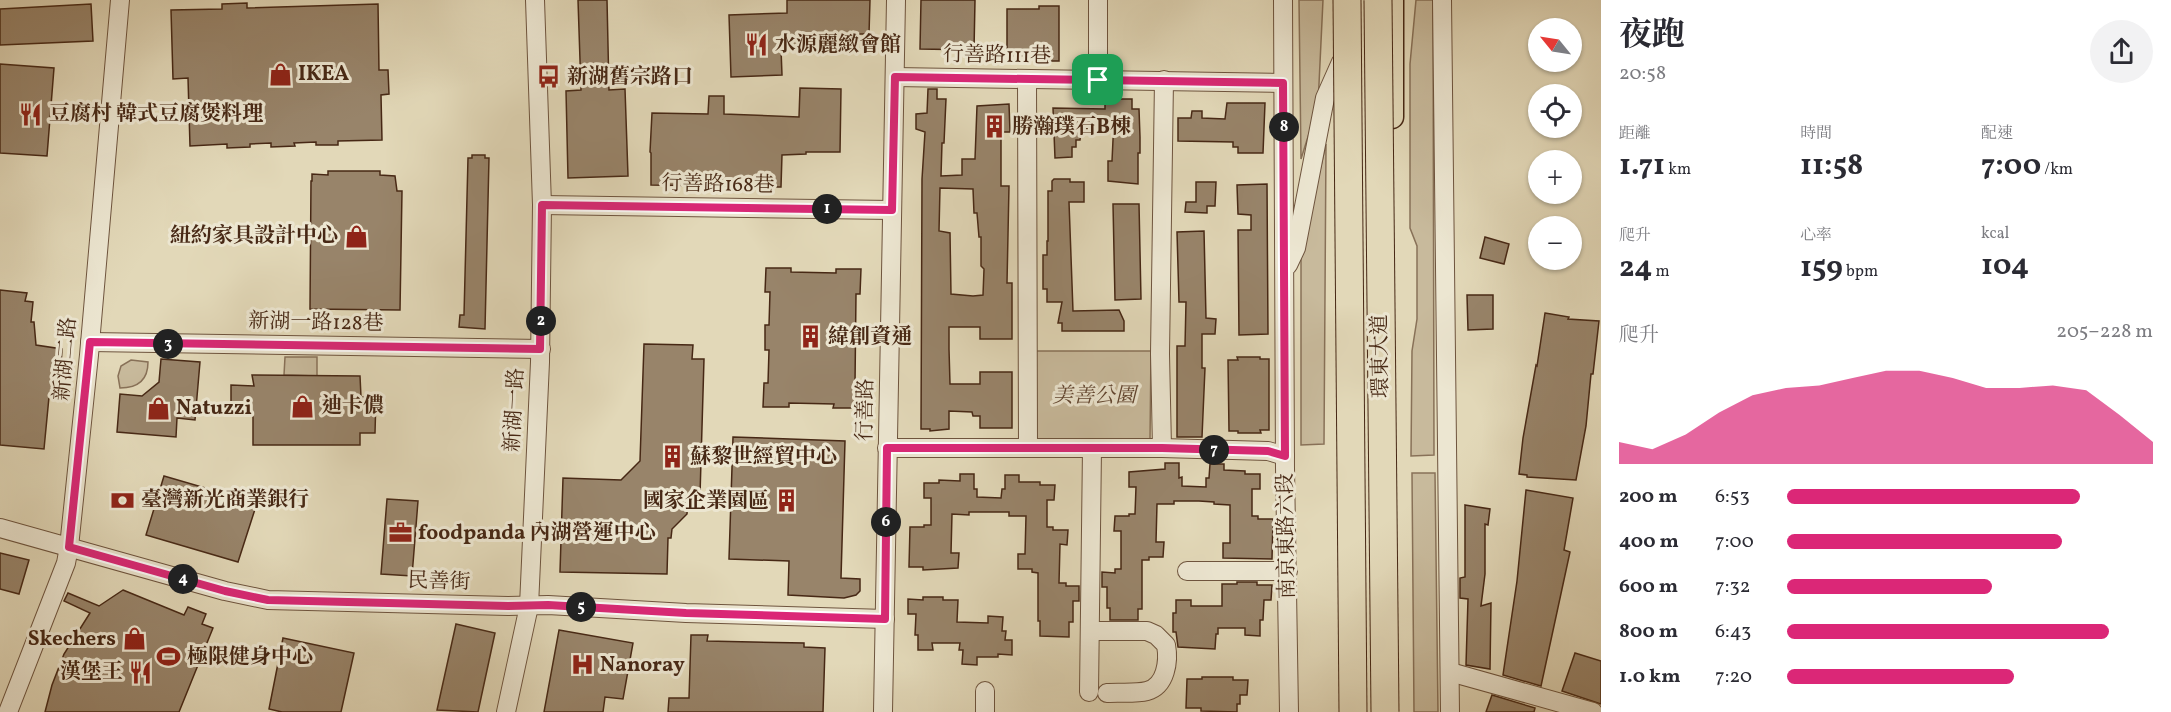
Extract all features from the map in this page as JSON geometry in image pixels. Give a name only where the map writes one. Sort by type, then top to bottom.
[{"type":"highway","name":"環東大道","points":[[1347,0],[1353,712]]},
{"type":"highway","points":[[1364,0],[1370,712]]},
{"type":"highway","name":"環東大道","points":[[1378,0],[1385,712]]},
{"type":"highway","points":[[1370,712],[1367,268],[1379,206]]},
{"type":"highway","points":[[1368,401],[1393,325]]},
{"type":"highway","points":[[1335,712],[1334,486],[1350,427]]},
{"type":"highway","points":[[1344,520],[1368,556]]},
{"type":"main road","points":[[1341,0],[1344,520],[1348,712]]},
{"type":"main road","points":[[1392,0],[1397,712]]},
{"type":"street","name":"新湖二路","points":[[8,712],[66,562],[69,547],[90,342],[120,0]]},
{"type":"street","name":"新湖一路","points":[[506,712],[529,606],[540,349],[542,205],[535,0]]},
{"type":"street","name":"行善路","points":[[883,712],[896,0]]},
{"type":"street","points":[[1098,0],[1098,80]]},
{"type":"street","name":"南京東路六段","points":[[1283,0],[1285,456],[1289,712]]},
{"type":"street","points":[[1442,0],[1450,712]]},
{"type":"street","points":[[1285,273],[1296,248],[1325,98],[1341,62]]},
{"type":"street","name":"行善路111巷","points":[[895,77],[1283,83]]},
{"type":"street","points":[[1027,79],[1028,448]]},
{"type":"street","points":[[1162,448],[1164,80]]},
{"type":"street","name":"行善路168巷","points":[[542,205],[892,210]]},
{"type":"street","name":"新湖一路128巷","points":[[90,342],[540,349]]},
{"type":"street","points":[[887,448],[1162,448],[1268,451],[1285,456]]},
{"type":"street","points":[[1090,632],[1147,631],[1156,635],[1166,645],[1167,666],[1161,680],[1148,691],[1098,693],[1090,632],[1092,448]]},
{"type":"street","name":"民善街","points":[[0,528],[225,591],[268,600],[529,606],[885,619]]},
{"type":"street","points":[[1187,571],[1288,571]]},
{"type":"street","points":[[1450,672],[1593,712]]},
{"type":"street","points":[[985,691],[985,712]]},
{"type":"green space","points":[[1299,0],[1323,0],[1318,105],[1301,159]]},
{"type":"green space","points":[[1416,0],[1433,0],[1434,455],[1411,456],[1412,351],[1417,319],[1417,246],[1410,228],[1410,64]]},
{"type":"green space","points":[[1326,144],[1324,444],[1301,445],[1301,253]]},
{"type":"green space","name":"美善公園","points":[[1036,351],[1151,351],[1150,440],[1037,440]]},
{"type":"green space","points":[[285,357],[317,357],[317,376],[284,375]]},
{"type":"green space","points":[[131,360],[148,362],[146,374],[137,385],[120,388],[118,376],[121,366]]},
{"type":"green space","points":[[1412,473],[1435,473],[1438,712],[1414,712]]},
{"type":"building","points":[[578,0],[607,0],[609,90],[625,89],[628,176],[568,178],[566,91],[581,90]]},
{"type":"building","points":[[787,0],[870,0],[869,34],[826,34],[826,49],[781,49],[782,75],[731,77],[729,15],[787,13]]},
{"type":"building","points":[[921,0],[975,0],[974,50],[920,49]]},
{"type":"building","name":"IKEA","points":[[247,3],[247,8],[378,4],[379,70],[388,70],[389,94],[381,95],[382,140],[338,141],[338,145],[316,145],[316,142],[271,147],[271,143],[227,148],[227,144],[190,146],[188,78],[173,79],[171,10],[222,9],[222,4]]},
{"type":"building","points":[[91,4],[93,41],[0,45],[0,9]]},
{"type":"building","points":[[1039,6],[1059,6],[1059,61],[1039,61],[1039,56],[1007,56],[1007,9],[1039,9]]},
{"type":"building","points":[[0,64],[54,68],[47,156],[0,153]]},
{"type":"building","points":[[800,88],[841,89],[840,152],[782,155],[781,187],[651,185],[652,113],[708,114],[709,96],[724,96],[724,114],[799,117]]},
{"type":"building","points":[[928,89],[937,89],[937,99],[946,99],[941,176],[962,175],[962,159],[975,159],[977,106],[1009,104],[1010,132],[1001,132],[1001,186],[1009,186],[1007,283],[1012,283],[1012,339],[980,339],[980,327],[949,327],[949,349],[950,384],[980,384],[980,372],[1012,372],[1012,428],[980,428],[980,416],[973,416],[972,412],[949,411],[949,429],[930,431],[930,429],[921,429],[922,179],[925,132],[916,129],[916,114],[927,113]],"holes":[[[940,188],[973,189],[974,213],[977,213],[979,237],[981,237],[981,266],[984,269],[983,295],[951,294],[950,233],[939,231]]]},
{"type":"building","points":[[1105,99],[1132,99],[1132,109],[1139,109],[1138,184],[1108,181],[1108,161],[1112,161],[1114,119],[1090,120],[1087,131],[1081,131],[1080,140],[1076,140],[1076,147],[1072,147],[1072,157],[1055,158],[1053,108],[1105,109]]},
{"type":"building","points":[[1227,103],[1265,103],[1263,153],[1238,153],[1238,147],[1233,147],[1233,142],[1178,141],[1178,118],[1191,118],[1192,111],[1202,111],[1202,118],[1225,119]]},
{"type":"building","points":[[472,155],[485,155],[485,158],[489,158],[485,329],[459,327],[460,315],[464,315],[468,158],[472,158]]},
{"type":"building","name":"紐約家具設計中心","points":[[328,171],[380,171],[380,175],[395,176],[397,191],[402,191],[400,310],[310,309],[311,181],[312,174],[328,175]]},
{"type":"building","points":[[1054,179],[1084,182],[1084,202],[1069,202],[1073,311],[1119,310],[1124,321],[1124,331],[1062,331],[1062,323],[1058,323],[1062,302],[1047,302],[1047,289],[1043,289],[1043,255],[1047,255],[1048,191],[1052,191]]},
{"type":"building","points":[[1196,182],[1216,182],[1215,206],[1207,206],[1207,213],[1185,212],[1186,202],[1196,202]]},
{"type":"building","points":[[1267,184],[1268,334],[1239,335],[1238,230],[1251,230],[1251,215],[1238,214],[1237,185]]},
{"type":"building","points":[[1113,204],[1139,204],[1141,299],[1115,300]]},
{"type":"building","points":[[1204,231],[1206,318],[1216,319],[1215,334],[1202,334],[1202,368],[1205,368],[1202,437],[1177,437],[1177,346],[1185,346],[1186,302],[1179,302],[1177,232]]},
{"type":"building","points":[[1485,237],[1509,244],[1504,264],[1480,258]]},
{"type":"building","name":"緯創資通","points":[[766,268],[791,268],[791,272],[836,273],[836,269],[861,269],[860,294],[856,294],[855,384],[858,384],[858,408],[833,408],[834,404],[789,403],[789,407],[763,407],[764,383],[768,383],[769,350],[765,350],[765,325],[769,325],[770,292],[765,292]]},
{"type":"building","points":[[0,290],[27,293],[25,301],[33,302],[31,322],[34,322],[36,345],[62,349],[60,383],[53,382],[49,397],[44,449],[0,445]]},
{"type":"building","points":[[1467,295],[1493,295],[1493,329],[1468,330]]},
{"type":"building","points":[[1545,313],[1569,317],[1568,319],[1599,321],[1586,426],[1576,480],[1527,477],[1527,475],[1519,474]]},
{"type":"building","name":"蘇黎世經貿中心","points":[[644,344],[693,345],[692,359],[704,359],[700,495],[688,495],[687,514],[672,529],[671,538],[668,538],[667,574],[560,572],[563,478],[621,480],[640,461]]},
{"type":"building","points":[[1237,357],[1269,359],[1269,430],[1260,430],[1261,433],[1229,431],[1228,360],[1238,360]]},
{"type":"building","name":"Natuzzi","points":[[161,359],[200,362],[195,420],[177,418],[176,437],[117,432],[120,394],[142,396],[159,382]]},
{"type":"building","name":"迪卡儂","points":[[252,375],[360,376],[361,397],[376,397],[375,433],[360,433],[360,445],[253,445],[253,414],[231,414],[231,385],[254,386]]},
{"type":"building","name":"國家企業園區","points":[[733,437],[845,441],[841,578],[860,579],[860,591],[856,595],[844,598],[788,595],[789,561],[729,559]]},
{"type":"building","points":[[1165,463],[1179,463],[1179,478],[1182,477],[1182,486],[1206,487],[1210,464],[1224,464],[1224,470],[1260,474],[1260,489],[1252,489],[1252,516],[1258,516],[1258,519],[1273,519],[1272,559],[1223,558],[1223,543],[1230,543],[1230,505],[1199,501],[1157,504],[1156,542],[1164,542],[1163,557],[1149,557],[1149,560],[1142,560],[1142,609],[1138,609],[1138,620],[1110,620],[1110,608],[1107,608],[1107,587],[1102,587],[1102,572],[1115,573],[1115,569],[1121,569],[1121,531],[1114,531],[1115,516],[1135,514],[1136,487],[1129,487],[1129,472],[1165,469]]},
{"type":"building","points":[[960,474],[974,474],[974,489],[977,489],[977,497],[1001,498],[1002,489],[1005,489],[1005,475],[1019,475],[1019,482],[1055,485],[1054,500],[1047,500],[1047,527],[1053,527],[1053,530],[1068,530],[1067,545],[1060,544],[1059,583],[1066,583],[1066,586],[1079,586],[1079,601],[1073,601],[1073,622],[1069,622],[1069,637],[1040,636],[1038,573],[1032,572],[1032,569],[1018,569],[1018,554],[1025,554],[1026,516],[1009,516],[1009,512],[952,514],[951,553],[959,553],[958,568],[923,570],[923,567],[909,567],[910,527],[931,525],[931,498],[924,498],[924,483],[939,483],[939,480],[960,481]]},
{"type":"building","points":[[164,476],[257,503],[238,562],[146,535]]},
{"type":"building","points":[[1526,490],[1573,498],[1564,550],[1570,552],[1541,686],[1503,675],[1517,581]]},
{"type":"building","name":"foodpanda 內湖營運中心","points":[[387,499],[418,501],[412,576],[381,574]]},
{"type":"building","points":[[1465,505],[1490,509],[1488,525],[1485,524],[1485,574],[1481,606],[1491,603],[1490,669],[1466,665],[1468,599],[1460,598],[1460,578],[1465,577]]},
{"type":"building","points":[[0,553],[29,560],[19,594],[0,589]]},
{"type":"building","points":[[1237,582],[1272,585],[1271,600],[1264,600],[1260,636],[1245,635],[1245,628],[1218,628],[1215,649],[1178,647],[1176,632],[1173,632],[1176,600],[1191,600],[1191,606],[1222,606],[1222,584],[1237,584]]},
{"type":"building","points":[[123,590],[184,615],[188,607],[206,614],[202,624],[213,628],[179,712],[45,712],[64,654],[90,613],[64,601],[68,593],[99,606]]},
{"type":"building","points":[[923,597],[958,600],[957,622],[988,623],[988,616],[1003,617],[1002,631],[1006,631],[1005,640],[1012,640],[1012,655],[977,657],[977,665],[962,664],[963,650],[959,650],[960,643],[932,643],[933,650],[918,650],[918,635],[915,635],[916,614],[908,614],[908,599],[923,600]]},
{"type":"building","points":[[456,624],[495,633],[478,712],[437,710]]},
{"type":"building","points":[[559,630],[633,643],[623,699],[605,697],[603,712],[544,712]]},
{"type":"building","points":[[691,635],[708,635],[707,641],[804,643],[804,647],[825,648],[823,712],[668,712],[669,698],[689,698]]},
{"type":"building","points":[[283,638],[354,653],[341,712],[282,712],[269,709]]},
{"type":"building","points":[[1575,653],[1601,661],[1601,704],[1562,691]]},
{"type":"building","points":[[1202,677],[1233,677],[1233,680],[1248,680],[1247,695],[1240,695],[1237,712],[1201,711],[1201,708],[1186,708],[1187,679],[1202,679]]},
{"type":"building","points":[[1492,695],[1535,708],[1534,712],[1486,712]]},
{"type":"place","name":"水源麗緻會館","points":[[757,45]]},
{"type":"place","name":"IKEA","points":[[280,74]]},
{"type":"place","name":"新湖舊宗路口","points":[[549,77]]},
{"type":"place","name":"豆腐村 韓式豆腐煲料理","points":[[31,114]]},
{"type":"place","name":"勝瀚璞石B棟","points":[[994,127]]},
{"type":"place","name":"紐約家具設計中心","points":[[356,236]]},
{"type":"place","name":"緯創資通","points":[[810,337]]},
{"type":"place","name":"迪卡儂","points":[[303,406]]},
{"type":"place","name":"Natuzzi","points":[[158,408]]},
{"type":"place","name":"蘇黎世經貿中心","points":[[672,457]]},
{"type":"place","name":"臺灣新光商業銀行","points":[[123,500]]},
{"type":"place","name":"國家企業園區","points":[[787,501]]},
{"type":"place","name":"foodpanda 內湖營運中心","points":[[400,533]]},
{"type":"place","name":"Skechers","points":[[134,639]]},
{"type":"place","name":"極限健身中心","points":[[169,657]]},
{"type":"place","name":"Nanoray","points":[[582,665]]},
{"type":"place","name":"漢堡王","points":[[141,672]]},
{"type":"route","points":[[895,77],[1098,80],[1283,83],[1285,456],[1268,451],[1162,448],[887,448],[885,619],[686,613],[548,605],[268,600],[225,591],[69,547],[90,342],[540,349],[542,205],[892,210],[895,77]]}]
